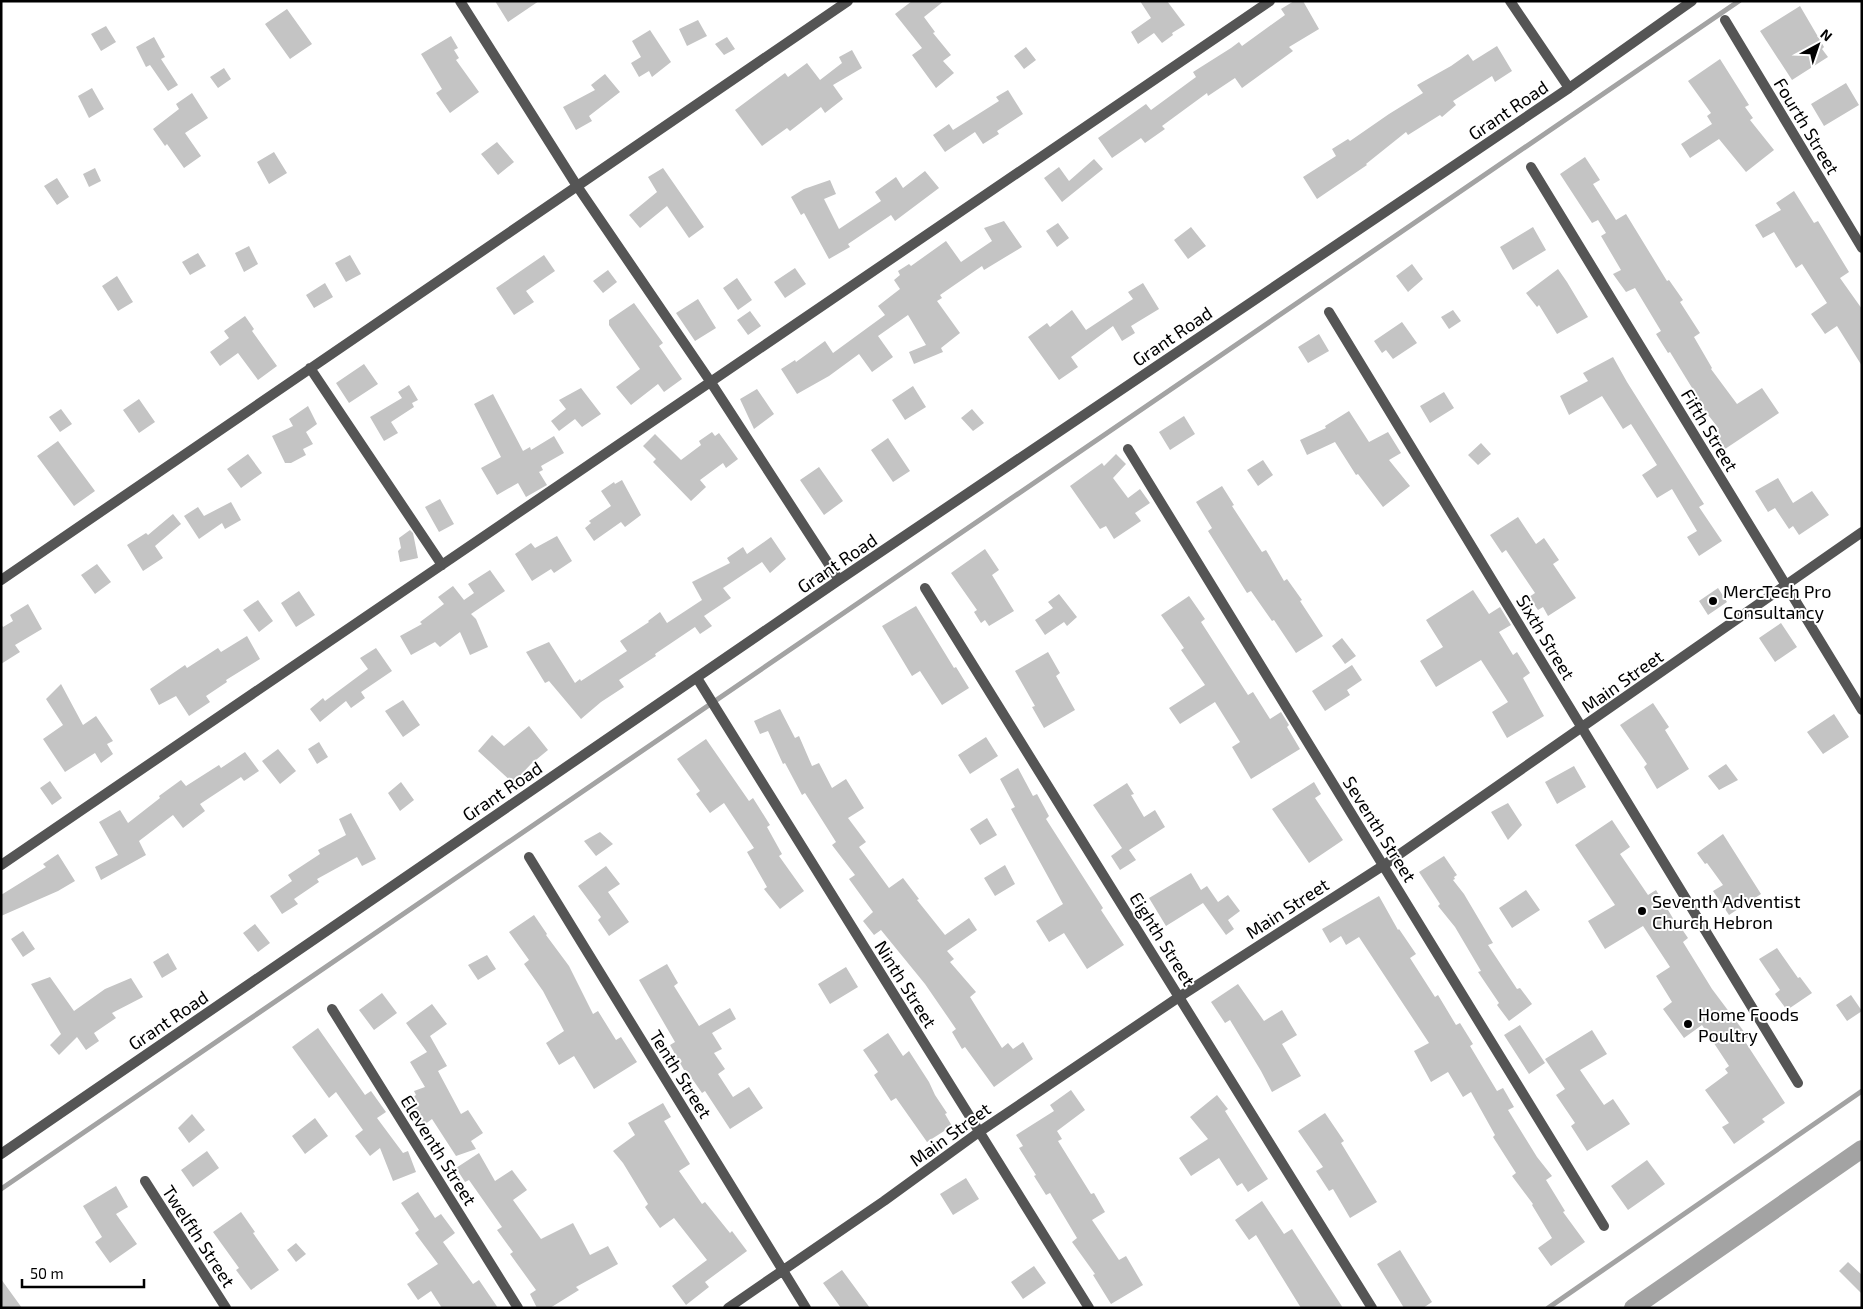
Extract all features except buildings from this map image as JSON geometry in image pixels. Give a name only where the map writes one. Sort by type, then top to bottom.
[{"type":"street","points":[[460,1],[577,186],[710,381],[840,580]]},
{"type":"street","points":[[1,580],[848,1]]},
{"type":"street","points":[[1,865],[1270,1]]},
{"type":"street","points":[[1510,1],[1569,88]]},
{"type":"street","name":"Grant Road","points":[[1,1154],[840,580],[1569,88],[1692,1]]},
{"type":"street","name":"Fourth Street","points":[[1725,20],[1862,248]]},
{"type":"street","name":"Fifth Street","points":[[1531,166],[1862,710]]},
{"type":"street","name":"Sixth Street","points":[[1329,312],[1798,1083]]},
{"type":"street","points":[[310,368],[442,564]]},
{"type":"street","name":"Seventh Street","points":[[1128,449],[1604,1226]]},
{"type":"street","name":"Main Street","points":[[728,1308],[884,1201],[979,1132],[1179,997],[1384,865],[1862,532]]},
{"type":"street","name":"Eighth Street","points":[[925,588],[1372,1308]]},
{"type":"street","name":"Ninth Street","points":[[697,678],[1088,1308]]},
{"type":"street","name":"Tenth Street","points":[[529,856],[806,1308]]},
{"type":"street","name":"Eleventh Street","points":[[332,1009],[518,1308]]},
{"type":"street","name":"Twelfth Street","points":[[145,1181],[226,1308]]},
{"type":"waterway","points":[[1,1189],[1739,1]]},
{"type":"waterway","points":[[1548,1308],[1862,1091]]},
{"type":"waterway","points":[[1633,1308],[1862,1149]]},
{"type":"place","name":"MercTech Pro Consultancy","points":[[1713,601]]},
{"type":"place","name":"Seventh Adventist Church Hebron","points":[[1642,911]]},
{"type":"place","name":"Home Foods Poultry","points":[[1688,1024]]}]
